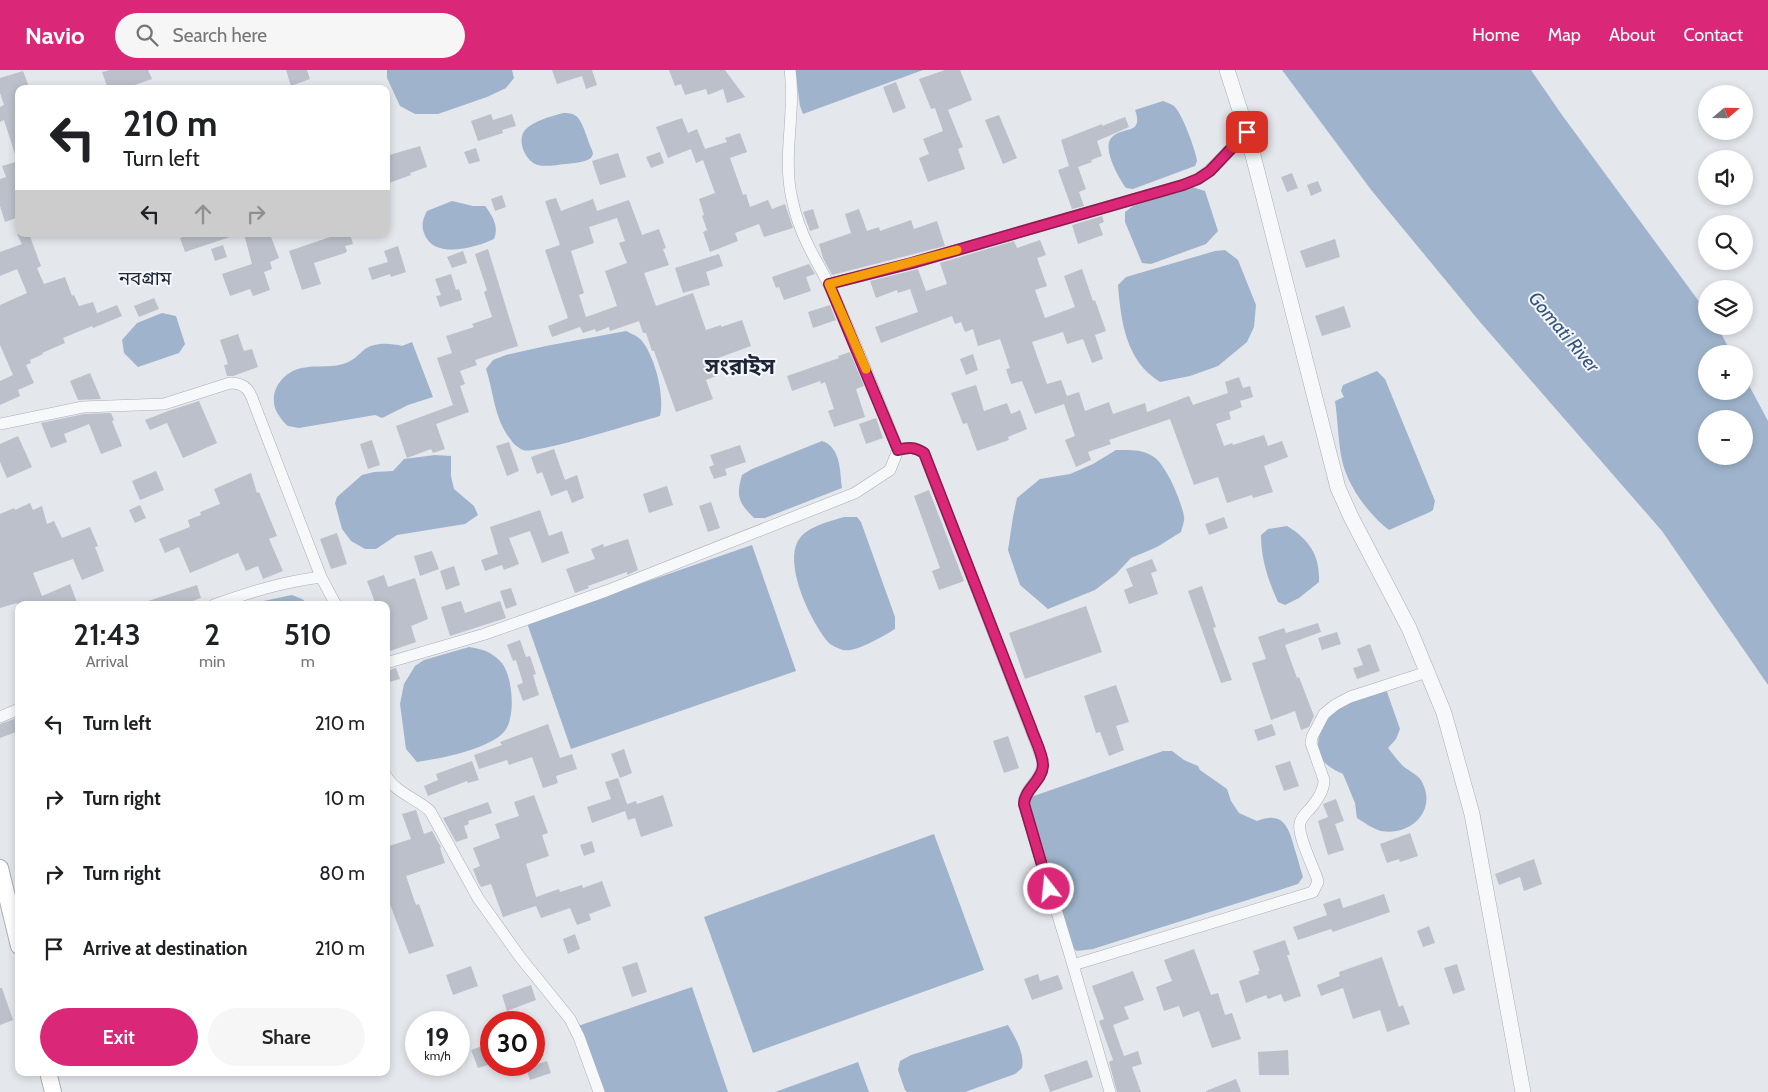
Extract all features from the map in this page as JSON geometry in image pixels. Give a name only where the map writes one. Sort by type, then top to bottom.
[{"type":"main road","points":[[0,868],[15,930]]},
{"type":"main road","points":[[49,1076],[53,1092]]},
{"type":"street","points":[[390,662],[485,634],[681,563],[855,493],[890,470],[898,450],[829,284],[807,244],[792,199],[788,180],[792,104],[790,70]]},
{"type":"street","points":[[1227,70],[1247,132],[1338,488],[1350,517],[1409,628],[1444,713],[1472,814],[1523,1092]]},
{"type":"street","points":[[829,284],[912,263],[1183,185],[1198,179],[1210,171],[1247,132]]},
{"type":"street","points":[[0,424],[83,407],[164,404],[230,384],[238,383],[244,386],[249,391],[320,578],[334,601]]},
{"type":"street","points":[[898,450],[908,447],[917,448],[924,453],[1043,761],[1043,769],[1024,799],[1024,804],[1110,1092]]},
{"type":"street","points":[[226,601],[271,586],[320,578]]},
{"type":"street","points":[[1073,966],[1312,892],[1318,882],[1318,878],[1299,824],[1301,818],[1310,809],[1324,786],[1324,780],[1311,743],[1316,729],[1324,714],[1335,705],[1350,698],[1427,672]]},
{"type":"street","points":[[0,717],[15,711]]},
{"type":"street","points":[[390,782],[399,791],[420,802],[430,811],[478,898],[520,957],[570,1019],[599,1092]]},
{"type":"water","points":[[387,70],[512,70],[514,78],[506,88],[487,97],[438,114],[415,114],[400,106],[387,78]]},
{"type":"water","points":[[795,70],[923,70],[803,114],[800,106]]},
{"type":"water","name":"Gomati River","points":[[1282,70],[1531,70],[1698,300],[1698,335],[1722,335],[1727,345],[1698,345],[1698,400],[1753,400],[1753,393],[1768,421],[1768,685],[1662,531],[1480,322],[1372,191]]},
{"type":"water","points":[[1163,101],[1174,106],[1181,116],[1194,149],[1197,161],[1195,166],[1133,189],[1126,188],[1112,163],[1109,142],[1117,134],[1135,127],[1137,118],[1135,110]]},
{"type":"water","points":[[563,113],[574,115],[581,122],[592,150],[591,158],[578,163],[552,166],[541,166],[534,163],[526,156],[522,145],[522,135],[528,127],[538,121]]},
{"type":"water","points":[[1192,187],[1205,191],[1218,231],[1206,244],[1151,264],[1142,263],[1125,222],[1125,212],[1133,206]]},
{"type":"water","points":[[452,201],[473,206],[485,206],[494,222],[496,230],[494,239],[476,246],[455,250],[436,247],[429,241],[423,227],[427,211]]},
{"type":"water","points":[[1225,250],[1238,260],[1256,305],[1254,327],[1247,342],[1218,366],[1190,376],[1160,382],[1140,363],[1127,340],[1121,313],[1118,285],[1126,277],[1215,251]]},
{"type":"water","points":[[162,313],[176,316],[185,344],[179,353],[138,367],[124,353],[122,340],[137,323]]},
{"type":"water","points":[[626,331],[640,339],[647,348],[655,366],[661,398],[660,416],[547,448],[523,450],[513,443],[505,432],[498,415],[486,369],[493,360],[506,355],[546,346]]},
{"type":"water","points":[[412,342],[433,397],[408,405],[382,418],[375,415],[299,428],[288,426],[276,411],[274,399],[277,387],[280,381],[291,372],[310,367],[343,364],[353,360],[365,349],[373,345],[388,344],[402,346]]},
{"type":"water","points":[[1377,371],[1385,379],[1435,501],[1433,510],[1430,512],[1389,530],[1381,524],[1360,499],[1345,470],[1341,453],[1335,401],[1344,397],[1341,391],[1343,385]]},
{"type":"water","points":[[822,441],[828,444],[836,454],[840,468],[842,488],[765,518],[754,518],[740,498],[739,488],[742,475],[752,469]]},
{"type":"water","points":[[1116,450],[1141,451],[1150,454],[1159,461],[1173,484],[1183,510],[1184,522],[1181,532],[1157,547],[1131,558],[1116,574],[1095,590],[1048,609],[1020,585],[1008,550],[1017,498],[1040,479],[1070,474],[1093,464]]},
{"type":"water","points":[[435,455],[451,456],[451,476],[454,489],[474,506],[478,515],[465,524],[397,535],[376,549],[365,549],[351,541],[342,529],[335,503],[337,497],[362,475],[393,471],[404,459]]},
{"type":"water","points":[[844,517],[857,517],[861,522],[895,617],[895,629],[869,643],[848,650],[843,650],[830,644],[822,634],[807,608],[796,577],[794,562],[795,549],[804,534],[820,524]]},
{"type":"water","points":[[1287,526],[1302,537],[1312,549],[1318,564],[1319,582],[1299,598],[1285,605],[1278,602],[1268,577],[1262,552],[1261,535],[1268,529]]},
{"type":"water","points":[[752,545],[796,671],[571,749],[527,623]]},
{"type":"water","points":[[292,595],[304,601],[264,601]]},
{"type":"water","points":[[469,647],[482,650],[496,658],[500,661],[508,675],[512,708],[507,727],[496,739],[486,744],[450,756],[417,762],[406,749],[400,704],[404,684],[415,666],[424,660]]},
{"type":"water","points":[[1386,689],[1400,729],[1396,739],[1388,748],[1403,766],[1420,778],[1426,794],[1426,804],[1418,820],[1402,830],[1392,832],[1378,830],[1357,818],[1355,803],[1343,774],[1324,762],[1318,748],[1318,741],[1323,727],[1336,710],[1352,701]]},
{"type":"water","points":[[1163,751],[1172,751],[1184,760],[1198,766],[1200,770],[1227,789],[1231,801],[1239,813],[1257,821],[1273,818],[1284,823],[1290,835],[1303,877],[1298,884],[1093,949],[1077,951],[1074,949],[1062,915],[1028,798]]},
{"type":"water","points":[[934,834],[984,970],[753,1053],[704,917]]},
{"type":"water","points":[[692,987],[728,1092],[600,1092],[578,1026]]},
{"type":"water","points":[[1008,1025],[1019,1046],[1023,1063],[1022,1068],[1015,1074],[965,1092],[907,1092],[905,1090],[898,1070],[900,1061],[911,1055]]},
{"type":"water","points":[[858,1062],[869,1092],[775,1092]]},
{"type":"building","points":[[110,70],[148,70],[152,79],[135,85],[107,85],[102,72]]},
{"type":"building","points":[[286,70],[307,70],[310,79],[291,85]]},
{"type":"building","points":[[552,70],[592,70],[597,85],[586,89],[582,76],[557,84]]},
{"type":"building","points":[[669,70],[725,70],[745,97],[727,103],[723,89],[708,95],[706,89],[685,95],[681,84],[675,86]]},
{"type":"building","points":[[945,70],[960,70],[972,100],[948,110],[963,147],[958,149],[965,169],[928,182],[919,158],[929,154],[923,139],[943,131],[935,108],[931,109],[919,79]]},
{"type":"building","points":[[23,71],[28,85],[15,85],[15,154],[4,120],[0,122],[0,107],[4,105],[0,93],[0,78]]},
{"type":"building","points":[[896,82],[906,108],[893,113],[883,87]]},
{"type":"building","points":[[491,114],[493,120],[512,114],[516,126],[502,130],[503,133],[478,141],[471,121]]},
{"type":"building","points":[[999,115],[1017,158],[1003,164],[985,120]]},
{"type":"building","points":[[1125,117],[1129,127],[1097,141],[1102,156],[1078,167],[1086,189],[1079,192],[1084,206],[1072,209],[1058,170],[1069,166],[1061,140]]},
{"type":"building","points":[[682,118],[688,133],[697,129],[705,149],[727,142],[725,138],[740,133],[747,152],[730,158],[743,195],[746,194],[750,207],[768,200],[772,209],[785,204],[793,228],[764,237],[759,224],[735,233],[738,241],[710,252],[703,232],[707,230],[699,199],[715,193],[703,160],[696,163],[691,149],[668,158],[656,127]]},
{"type":"building","points":[[420,146],[427,167],[390,183],[390,155]]},
{"type":"building","points":[[476,148],[480,161],[469,164],[464,152]]},
{"type":"building","points":[[660,152],[664,163],[651,168],[646,157]]},
{"type":"building","points":[[618,153],[626,177],[600,185],[592,161]]},
{"type":"building","points":[[15,162],[15,218],[5,222],[0,206],[0,179],[6,177],[2,166]]},
{"type":"building","points":[[1292,173],[1298,188],[1287,192],[1281,177]]},
{"type":"building","points":[[1318,181],[1322,191],[1311,196],[1307,185]]},
{"type":"building","points":[[502,195],[506,207],[495,211],[491,199]]},
{"type":"building","points":[[556,198],[561,211],[593,199],[597,211],[629,200],[642,235],[659,229],[666,248],[663,249],[669,265],[644,273],[656,306],[693,293],[706,330],[742,320],[751,346],[710,361],[716,376],[706,380],[713,399],[676,412],[654,351],[652,351],[646,333],[643,333],[639,321],[610,331],[609,327],[596,332],[595,329],[583,333],[580,327],[552,337],[548,326],[568,318],[545,250],[560,245],[545,201]],"holes":[[[617,218],[625,241],[619,243],[627,263],[605,271],[617,306],[586,317],[579,295],[584,293],[571,251],[594,243],[589,227]]]},
{"type":"building","points":[[813,209],[819,228],[810,231],[803,212]]},
{"type":"building","points":[[859,209],[867,231],[879,227],[880,231],[911,220],[914,229],[937,221],[945,246],[832,275],[823,258],[819,244],[851,233],[845,214]]},
{"type":"building","points":[[1102,216],[1104,222],[1099,224],[1103,235],[1078,244],[1072,225]]},
{"type":"building","points":[[18,237],[30,237],[41,266],[37,268],[44,284],[65,277],[72,296],[74,295],[79,306],[93,302],[97,313],[117,305],[122,316],[63,338],[65,343],[30,360],[31,363],[26,365],[34,383],[18,390],[20,396],[0,405],[0,381],[13,375],[0,345],[0,305],[27,293],[17,269],[0,276],[0,252],[22,244]]},
{"type":"building","points":[[183,237],[230,237],[185,252],[180,238]]},
{"type":"building","points":[[245,237],[271,237],[279,258],[270,262],[272,269],[264,272],[270,290],[253,296],[250,289],[230,296],[222,274],[252,264]]},
{"type":"building","points":[[330,237],[351,237],[353,244],[345,246],[347,251],[345,253],[314,263],[321,284],[302,290],[289,251]]},
{"type":"building","points":[[1335,239],[1340,257],[1306,268],[1300,251]]},
{"type":"building","points":[[1040,240],[1046,255],[1037,258],[1047,286],[1035,290],[1045,318],[1075,307],[1064,276],[1082,269],[1106,331],[1095,335],[1103,359],[1092,363],[1083,339],[1067,344],[1063,332],[1032,342],[1047,384],[1061,380],[1067,396],[1079,392],[1085,411],[1109,402],[1113,414],[1145,403],[1147,412],[1189,396],[1193,405],[1228,393],[1225,382],[1239,377],[1243,388],[1250,386],[1253,397],[1240,401],[1242,407],[1229,412],[1231,419],[1216,424],[1224,446],[1264,435],[1268,446],[1282,441],[1288,457],[1264,466],[1273,492],[1253,498],[1252,495],[1227,503],[1218,477],[1194,485],[1170,419],[1109,440],[1111,444],[1088,452],[1091,460],[1076,467],[1065,440],[1075,436],[1064,404],[1035,414],[1022,381],[1011,384],[1006,369],[1010,368],[1000,339],[978,346],[973,329],[965,332],[961,322],[955,324],[952,316],[881,343],[875,327],[918,312],[910,289],[898,293],[897,290],[876,298],[870,281],[918,269],[926,291],[947,284],[940,263],[1014,241],[1017,248]]},
{"type":"building","points":[[223,245],[227,257],[215,261],[211,249]]},
{"type":"building","points":[[398,246],[406,272],[391,277],[390,274],[372,280],[368,268],[388,262],[384,251]]},
{"type":"building","points":[[488,249],[518,346],[475,360],[477,365],[460,371],[465,384],[460,386],[469,412],[436,424],[445,449],[433,453],[431,449],[407,458],[396,426],[453,405],[437,358],[452,353],[446,336],[474,327],[472,324],[492,317],[484,292],[487,290],[475,254]]},
{"type":"building","points":[[463,251],[467,263],[452,268],[447,257]]},
{"type":"building","points":[[719,254],[723,266],[706,272],[710,285],[683,293],[675,268]]},
{"type":"building","points":[[809,264],[815,274],[806,277],[811,291],[784,300],[779,287],[776,288],[772,277]]},
{"type":"building","points":[[451,274],[456,290],[459,289],[462,300],[440,307],[436,296],[441,295],[435,279]]},
{"type":"building","points":[[154,298],[159,309],[139,317],[134,306]]},
{"type":"building","points":[[830,305],[836,320],[813,328],[808,312]]},
{"type":"building","points":[[1344,306],[1351,327],[1322,336],[1315,316]]},
{"type":"building","points":[[238,334],[244,351],[252,349],[258,367],[233,376],[227,376],[224,365],[228,364],[220,340]]},
{"type":"building","points":[[850,352],[864,386],[856,389],[865,417],[834,427],[828,411],[834,409],[825,382],[821,384],[820,381],[792,391],[787,376],[839,358],[838,356]]},
{"type":"building","points":[[973,354],[978,370],[966,375],[960,359]]},
{"type":"building","points":[[90,373],[101,399],[78,400],[70,381]]},
{"type":"building","points":[[976,385],[984,411],[1007,403],[1011,414],[1020,410],[1027,429],[1008,437],[1009,440],[977,451],[967,423],[963,424],[951,393]]},
{"type":"building","points":[[199,401],[217,443],[183,458],[167,423],[150,430],[145,420]]},
{"type":"building","points":[[111,413],[114,420],[112,421],[122,446],[101,454],[89,424],[64,434],[67,442],[51,448],[41,423],[84,414]]},
{"type":"building","points":[[876,418],[883,438],[866,444],[859,424]]},
{"type":"building","points":[[18,436],[32,467],[7,478],[0,462],[0,444]]},
{"type":"building","points":[[372,440],[380,465],[368,469],[360,444]]},
{"type":"building","points":[[509,442],[519,471],[507,476],[496,446]]},
{"type":"building","points":[[740,445],[746,462],[725,469],[727,475],[714,479],[709,467],[714,465],[710,455]]},
{"type":"building","points":[[554,449],[565,480],[577,475],[584,498],[572,503],[567,490],[551,496],[542,472],[537,474],[531,457]]},
{"type":"building","points":[[156,471],[164,490],[140,500],[132,481]]},
{"type":"building","points":[[251,473],[257,493],[259,492],[277,536],[269,539],[283,571],[263,579],[258,566],[246,571],[238,553],[190,573],[179,547],[165,553],[159,539],[190,527],[188,520],[201,515],[200,512],[220,504],[214,489]]},
{"type":"building","points":[[667,486],[673,505],[649,513],[643,494]]},
{"type":"building","points":[[929,490],[964,581],[939,590],[932,571],[940,568],[914,496]]},
{"type":"building","points":[[711,502],[720,528],[708,532],[699,506]]},
{"type":"building","points":[[30,503],[33,510],[42,506],[47,524],[54,521],[62,538],[90,527],[98,546],[95,547],[104,571],[82,580],[73,559],[33,573],[42,596],[70,584],[76,601],[15,601],[15,604],[0,608],[0,514],[14,508],[15,510]]},
{"type":"building","points":[[140,505],[146,518],[135,523],[129,510]]},
{"type":"building","points":[[540,510],[549,536],[562,531],[569,553],[542,563],[530,531],[509,538],[519,564],[504,570],[502,565],[485,571],[481,560],[498,554],[490,527]]},
{"type":"building","points":[[1224,517],[1228,528],[1209,535],[1205,524]]},
{"type":"building","points":[[337,533],[347,564],[331,569],[320,539]]},
{"type":"building","points":[[628,539],[638,570],[588,586],[589,588],[575,593],[566,569],[595,559],[591,549],[603,544],[604,547]]},
{"type":"building","points":[[432,551],[439,569],[420,576],[414,556]]},
{"type":"building","points":[[1152,559],[1157,571],[1151,573],[1158,594],[1129,604],[1124,590],[1133,586],[1126,569]]},
{"type":"building","points":[[454,566],[460,585],[446,590],[440,571]]},
{"type":"building","points":[[384,575],[388,587],[415,578],[428,619],[411,626],[416,642],[390,651],[390,601],[374,601],[367,581]]},
{"type":"building","points":[[197,585],[201,598],[193,601],[148,601]]},
{"type":"building","points":[[1202,586],[1216,627],[1213,628],[1232,680],[1221,683],[1188,591]]},
{"type":"building","points":[[511,588],[517,605],[506,609],[500,591]]},
{"type":"building","points":[[461,601],[465,613],[500,601],[506,618],[450,636],[441,607]]},
{"type":"building","points":[[1086,606],[1102,652],[1025,679],[1009,633]]},
{"type":"building","points":[[1318,623],[1321,632],[1285,645],[1314,716],[1309,727],[1301,730],[1295,711],[1271,720],[1252,663],[1266,659],[1258,637],[1284,628],[1286,633]]},
{"type":"building","points":[[1337,632],[1341,644],[1322,650],[1318,638]]},
{"type":"building","points":[[520,640],[526,657],[530,656],[536,674],[533,675],[539,695],[523,701],[517,685],[523,683],[516,660],[513,661],[507,645]]},
{"type":"building","points":[[1370,644],[1380,671],[1357,679],[1353,668],[1363,665],[1357,649]]},
{"type":"building","points":[[396,668],[400,679],[390,682],[390,670]]},
{"type":"building","points":[[1116,685],[1129,722],[1116,726],[1124,750],[1109,756],[1100,732],[1096,733],[1084,696]]},
{"type":"building","points":[[15,718],[15,732],[0,738],[0,724]]},
{"type":"building","points":[[548,724],[560,758],[572,754],[577,769],[556,776],[558,783],[543,788],[532,757],[509,765],[507,760],[479,769],[474,755],[502,745],[500,742]]},
{"type":"building","points":[[1272,724],[1276,735],[1258,741],[1254,730]]},
{"type":"building","points":[[1008,736],[1019,768],[1004,773],[993,741]]},
{"type":"building","points":[[624,749],[632,773],[620,778],[611,754]]},
{"type":"building","points":[[472,761],[479,780],[468,783],[467,781],[428,796],[424,786],[438,780],[436,774]]},
{"type":"building","points":[[1290,761],[1299,786],[1284,791],[1275,766]]},
{"type":"building","points":[[618,778],[627,804],[636,801],[637,804],[663,795],[673,826],[641,837],[635,818],[628,820],[625,811],[592,823],[587,807],[611,799],[605,782]]},
{"type":"building","points":[[534,795],[548,833],[542,835],[549,856],[526,864],[536,897],[559,889],[560,892],[582,885],[583,888],[602,881],[611,906],[589,914],[591,920],[577,925],[570,908],[541,918],[536,906],[503,917],[491,884],[481,887],[478,882],[473,869],[480,866],[473,848],[500,838],[495,824],[519,816],[514,802]]},
{"type":"building","points":[[1336,799],[1344,821],[1335,824],[1344,850],[1328,855],[1318,821],[1328,817],[1323,804]]},
{"type":"building","points":[[488,802],[492,813],[468,821],[469,824],[464,826],[468,838],[456,842],[443,818]]},
{"type":"building","points":[[416,810],[424,834],[432,831],[441,847],[445,863],[406,876],[416,905],[419,904],[434,946],[409,954],[390,904],[390,846],[411,839],[402,814]]},
{"type":"building","points":[[1410,833],[1418,856],[1400,862],[1399,859],[1387,863],[1380,844]]},
{"type":"building","points":[[592,841],[595,852],[584,856],[580,845]]},
{"type":"building","points":[[1534,859],[1542,884],[1524,891],[1520,877],[1499,885],[1495,874]]},
{"type":"building","points":[[1384,894],[1390,912],[1333,932],[1331,929],[1298,940],[1293,927],[1327,915],[1323,904],[1340,898],[1343,908]]},
{"type":"building","points":[[1429,926],[1435,943],[1423,947],[1417,931]]},
{"type":"building","points":[[575,934],[580,949],[568,954],[563,939]]},
{"type":"building","points":[[1285,940],[1290,955],[1287,955],[1301,996],[1284,1002],[1281,994],[1268,999],[1266,995],[1246,1003],[1239,981],[1259,974],[1258,971],[1260,971],[1253,951]]},
{"type":"building","points":[[1194,949],[1211,995],[1218,993],[1225,1015],[1232,1013],[1241,1039],[1212,1048],[1199,1011],[1183,1017],[1179,1006],[1164,1011],[1156,987],[1172,981],[1164,960]]},
{"type":"building","points":[[1382,957],[1399,1007],[1403,1005],[1410,1024],[1387,1032],[1380,1010],[1353,1019],[1343,988],[1321,996],[1317,985],[1340,976],[1339,972]]},
{"type":"building","points":[[637,962],[647,992],[632,997],[622,967]]},
{"type":"building","points":[[1457,964],[1465,990],[1453,994],[1444,968]]},
{"type":"building","points":[[471,966],[478,986],[453,995],[446,975]]},
{"type":"building","points":[[1133,971],[1144,1000],[1124,1007],[1129,1019],[1113,1025],[1124,1056],[1138,1051],[1142,1064],[1132,1067],[1141,1092],[1117,1092],[1109,1062],[1113,1060],[1099,1021],[1104,1019],[1092,986]]},
{"type":"building","points":[[1038,974],[1040,981],[1058,975],[1063,989],[1032,1000],[1024,979]]},
{"type":"building","points":[[531,985],[536,1000],[507,1011],[502,995]]},
{"type":"building","points":[[0,988],[2,988],[13,1020],[0,1025]]},
{"type":"building","points":[[480,1047],[480,1067],[478,1068],[471,1050]]},
{"type":"building","points":[[1288,1050],[1289,1075],[1259,1075],[1258,1052]]},
{"type":"building","points":[[1087,1060],[1093,1077],[1050,1092],[1044,1075]]},
{"type":"building","points":[[547,1061],[551,1073],[545,1075],[545,1062]]},
{"type":"building","points":[[529,1076],[542,1076],[530,1080]]},
{"type":"building","points":[[1236,1079],[1241,1092],[1206,1092],[1206,1091]]},
{"type":"slow traffic","points":[[866,369],[829,284],[957,250]]},
{"type":"district","name":"নবগ্ৰাম","points":[[145,278]]},
{"type":"district","name":"সংরাইস","points":[[740,366]]},
{"type":"route","points":[[1049,889],[1024,804],[1024,799],[1040,776],[1043,769],[1043,761],[924,453],[917,448],[908,447],[898,450],[829,284],[912,263],[1183,185],[1198,179],[1210,171],[1247,132]]}]
